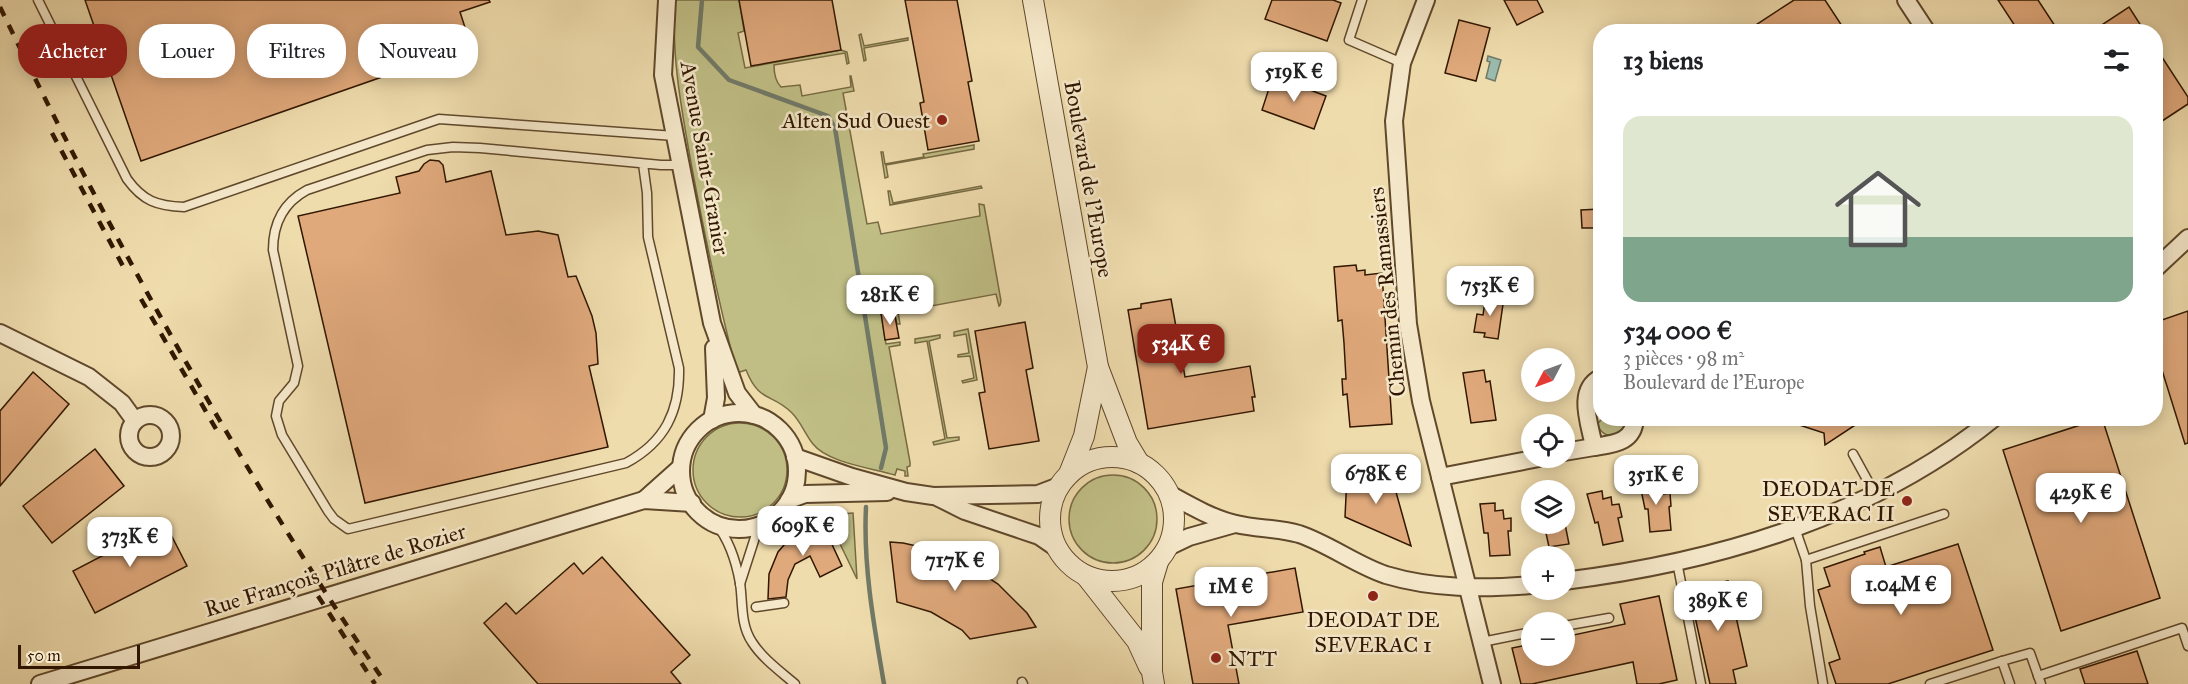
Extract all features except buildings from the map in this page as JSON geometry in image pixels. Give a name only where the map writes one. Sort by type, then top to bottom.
[{"type":"street","name":"Avenue Saint-Granier","points":[[667,0],[663,75],[712,323],[736,393],[754,415]]},
{"type":"street","name":"Boulevard de l'Europe","points":[[1034,0],[1098,367],[1127,443],[1139,463],[1161,481],[1169,494],[1174,515],[1172,537],[1152,582],[1153,678]]},
{"type":"street","name":"Chemin des Ramassiers","points":[[1426,0],[1402,63],[1394,121],[1408,324],[1420,401],[1492,684]]},
{"type":"street","points":[[1906,0],[1922,24]]},
{"type":"street","points":[[2163,261],[2188,238]]},
{"type":"street","name":"Avenue Saint-Granier","points":[[712,323],[716,398],[712,420]]},
{"type":"street","points":[[0,333],[89,377],[122,403],[135,421]]},
{"type":"street","name":"Boulevard de l'Europe","points":[[1098,367],[1084,436],[1052,503],[1051,532],[1058,549],[1070,565],[1086,576],[1137,641],[1153,678]]},
{"type":"street","points":[[1593,382],[1586,394],[1594,447]]},
{"type":"street","points":[[729,414],[754,415],[765,419],[784,435],[795,457],[796,478],[789,500],[775,516],[759,525],[738,528],[716,524],[700,513],[684,488],[681,467],[687,446],[700,428],[712,420],[729,414]]},
{"type":"street","points":[[1575,450],[1621,442],[1627,439],[1635,426]]},
{"type":"street","points":[[1575,580],[1614,575],[1677,562],[1746,545],[1795,528],[1875,494],[1931,462],[1983,426]]},
{"type":"street","points":[[795,457],[852,477],[906,492],[933,496],[1038,494],[1064,481],[1083,464],[1101,458],[1127,459],[1139,463]]},
{"type":"street","points":[[1440,477],[1521,461]]},
{"type":"street","name":"Rue François Pilâtre de Rozier","points":[[644,500],[681,467]]},
{"type":"street","points":[[789,500],[805,494],[906,492]]},
{"type":"street","points":[[1169,494],[1190,506],[1235,524],[1298,534],[1385,574],[1437,585],[1469,587],[1521,585]]},
{"type":"street","points":[[933,496],[965,511],[1039,536],[1058,549]]},
{"type":"street","name":"Rue François Pilâtre de Rozier","points":[[40,684],[644,500],[692,503]]},
{"type":"street","points":[[1086,576],[1105,581],[1137,577],[1163,554],[1189,537],[1235,524]]},
{"type":"lane","points":[[38,0],[127,179],[136,191],[156,204],[184,207],[439,119],[675,136]]},
{"type":"lane","points":[[1362,0],[1349,40],[1402,63]]},
{"type":"lane","points":[[644,164],[648,237],[679,368],[680,384],[675,409],[656,438],[637,457],[626,463],[348,529],[342,525],[328,511],[288,444],[276,416],[279,401],[294,383],[298,366],[273,250],[276,222],[286,206],[307,190],[427,150],[480,148],[644,164],[680,165]]},
{"type":"lane","points":[[1853,454],[1875,494]]},
{"type":"lane","points":[[1806,560],[1944,514]]},
{"type":"lane","points":[[716,524],[732,548],[740,584],[744,618],[752,642],[795,684]]},
{"type":"lane","points":[[740,584],[759,525]]},
{"type":"lane","points":[[1795,528],[1806,560],[1810,606],[1823,684]]},
{"type":"lane","points":[[1677,562],[1701,684]]},
{"type":"lane","points":[[756,607],[784,603]]},
{"type":"lane","points":[[1575,624],[1609,618]]},
{"type":"lane","points":[[1930,684],[2030,652],[2040,680],[2182,628],[2188,646]]},
{"type":"lane","points":[[1482,642],[1521,635]]},
{"type":"lane","points":[[2002,661],[2010,684]]},
{"type":"shaded area","points":[[675,0],[739,0],[744,31],[738,33],[745,68],[841,50],[847,52],[849,63],[847,64],[845,53],[774,65],[775,74],[781,87],[800,85],[802,96],[851,87],[851,76],[854,91],[843,93],[867,224],[878,222],[881,234],[980,216],[979,204],[984,205],[1000,305],[996,294],[898,312],[900,324],[897,324],[894,311],[881,313],[886,344],[900,342],[900,345],[889,347],[910,462],[910,466],[907,467],[908,476],[905,476],[905,471],[897,469],[895,475],[829,456],[813,444],[792,413],[756,388],[746,370],[737,373],[697,194],[678,84]]},
{"type":"shaded area","points":[[861,34],[864,46],[908,38],[908,40],[864,48],[866,60],[864,61],[859,35]]},
{"type":"shaded area","points":[[1488,56],[1501,60],[1495,81],[1486,78],[1490,62],[1487,61]]},
{"type":"shaded area","points":[[974,145],[974,149],[886,165],[888,177],[885,178],[881,152],[883,152],[885,164],[924,157],[923,154]]},
{"type":"shaded area","points":[[981,186],[982,188],[890,205],[888,191],[890,191],[893,203]]},
{"type":"shaded area","points":[[968,329],[977,380],[963,383],[962,381],[974,378],[970,356],[958,357],[958,355],[969,353],[966,334],[954,336],[954,332]]},
{"type":"shaded area","points":[[940,335],[940,338],[929,341],[947,438],[959,437],[959,440],[934,445],[933,442],[945,439],[927,341],[915,343],[915,339]]},
{"type":"shaded area","points":[[740,423],[758,427],[773,437],[783,452],[787,470],[783,488],[773,503],[758,513],[740,517],[722,513],[707,503],[697,488],[693,470],[697,452],[707,437],[722,427]]},
{"type":"shaded area","points":[[1598,426],[1626,426],[1621,435],[1606,434]]},
{"type":"shaded area","points":[[1113,475],[1130,479],[1144,488],[1153,502],[1157,519],[1153,536],[1144,550],[1130,559],[1113,563],[1096,559],[1082,550],[1073,536],[1069,519],[1073,502],[1082,488],[1096,479]]},
{"type":"shaded area","points":[[853,513],[857,579],[826,515]]},
{"type":"waterway","points":[[702,0],[698,47],[729,80],[828,116],[835,128],[886,448],[881,468]]},
{"type":"waterway","points":[[866,507],[868,574],[884,684]]},
{"type":"railway","points":[[0,7],[87,181],[181,353],[280,520],[386,684]]},
{"type":"railway","points":[[52,133],[125,270]]},
{"type":"railway","points":[[141,299],[216,429]]},
{"type":"railway","points":[[318,596],[375,684]]},
{"type":"place","name":"Alten Sud Ouest","points":[[942,120]]},
{"type":"place","name":"DEODAT DE SEVERAC II","points":[[1907,501]]},
{"type":"place","name":"DEODAT DE SEVERAC 1","points":[[1373,596]]},
{"type":"place","name":"NTT","points":[[1216,658]]}]
